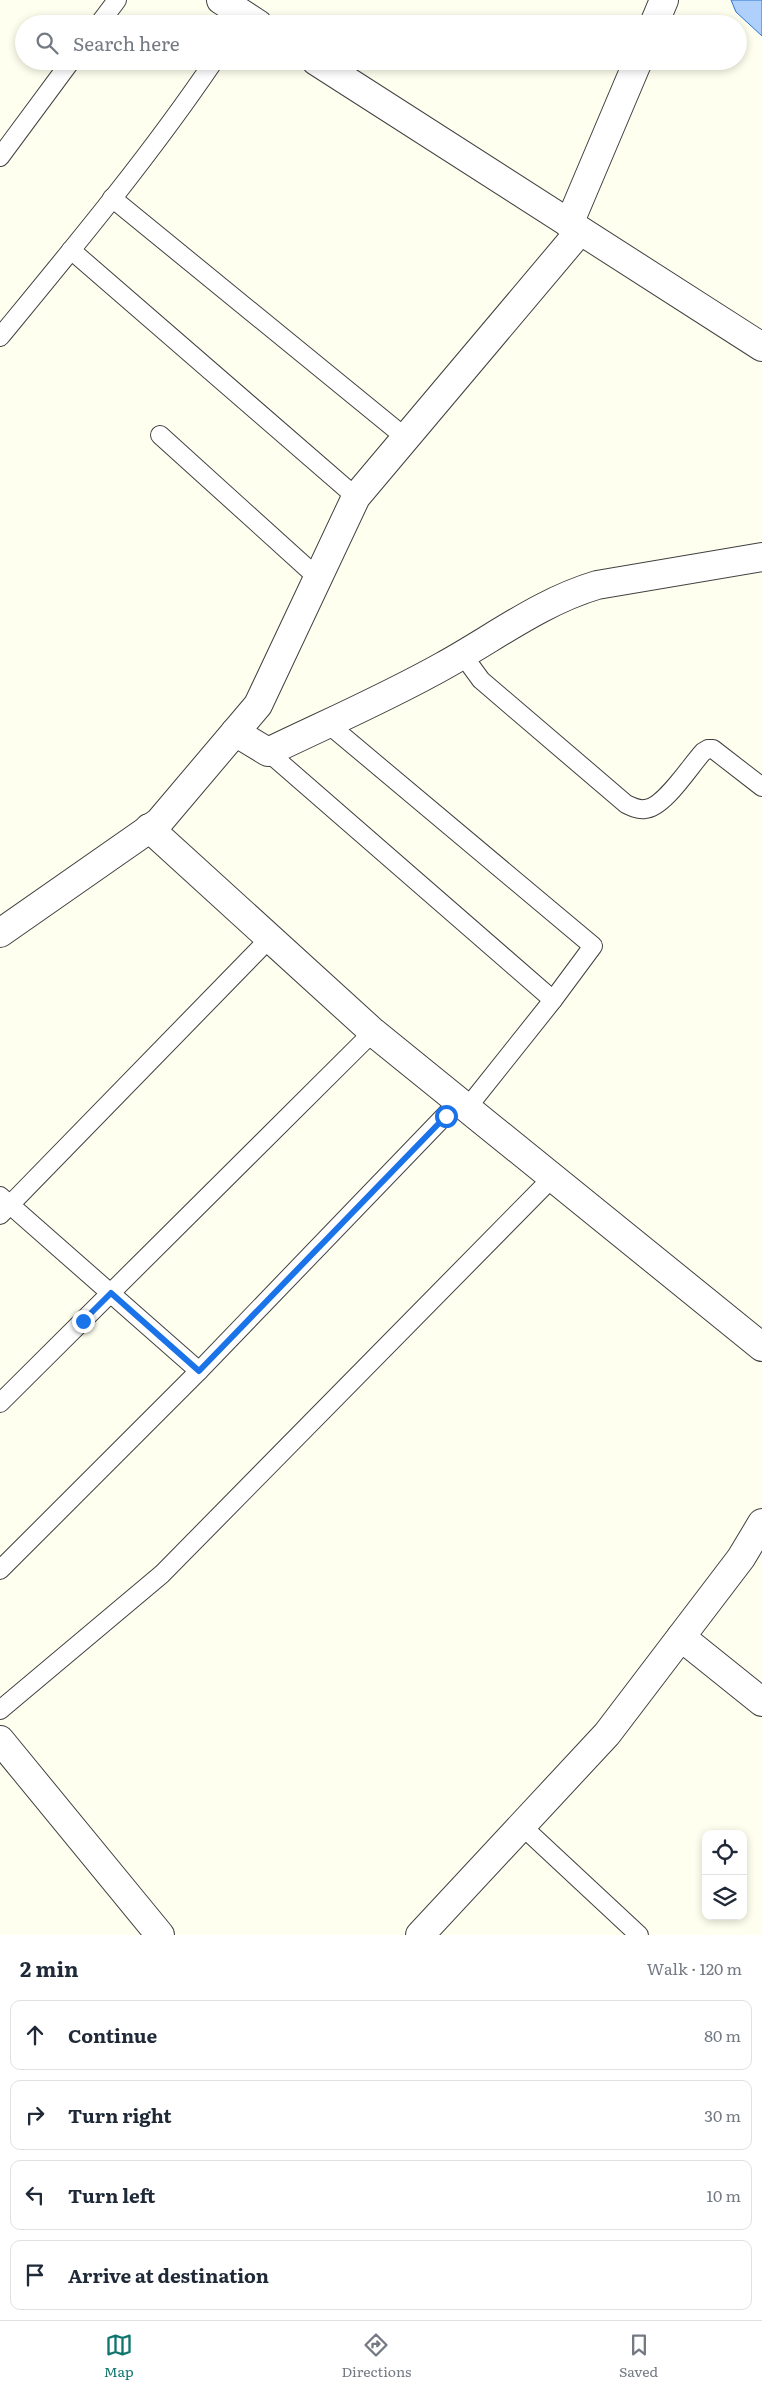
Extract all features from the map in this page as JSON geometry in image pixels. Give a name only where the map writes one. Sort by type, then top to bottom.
[{"type":"street","points":[[221,0],[240,15]]},
{"type":"street","points":[[658,15],[664,0]]},
{"type":"street","points":[[330,70],[762,347]]},
{"type":"street","points":[[0,933],[159,822],[258,705],[356,497],[406,438],[574,227],[635,70]]},
{"type":"street","points":[[236,732],[268,752],[443,666],[545,605],[575,591],[598,585],[762,557]]},
{"type":"street","points":[[149,828],[374,1032],[762,1347]]},
{"type":"street","points":[[420,1935],[607,1734],[741,1558],[762,1523]]},
{"type":"street","points":[[681,1637],[762,1702]]},
{"type":"street","points":[[0,1740],[160,1935]]},
{"type":"lane","points":[[106,15],[117,0]]},
{"type":"lane","points":[[0,157],[64,70]]},
{"type":"lane","points":[[0,337],[72,250],[179,112],[208,70]]},
{"type":"lane","points":[[112,198],[406,438]]},
{"type":"lane","points":[[72,250],[356,497]]},
{"type":"lane","points":[[160,435],[318,578]]},
{"type":"lane","points":[[462,654],[481,680],[626,804],[635,808],[646,810],[661,802],[708,748],[713,749],[762,787]]},
{"type":"lane","points":[[0,1570],[463,1104],[553,1000],[593,946],[327,723]]},
{"type":"lane","points":[[268,752],[553,1000]]},
{"type":"lane","points":[[199,1371],[111,1293],[3,1205],[270,938]]},
{"type":"lane","points":[[0,1403],[374,1032]]},
{"type":"lane","points":[[0,1710],[162,1574],[553,1177]]},
{"type":"lane","points":[[522,1826],[639,1935]]},
{"type":"water","points":[[731,0],[762,0],[762,36],[747,22],[747,15],[739,15]]},
{"type":"route","points":[[83,1321],[111,1293],[199,1371],[446,1116]]}]
